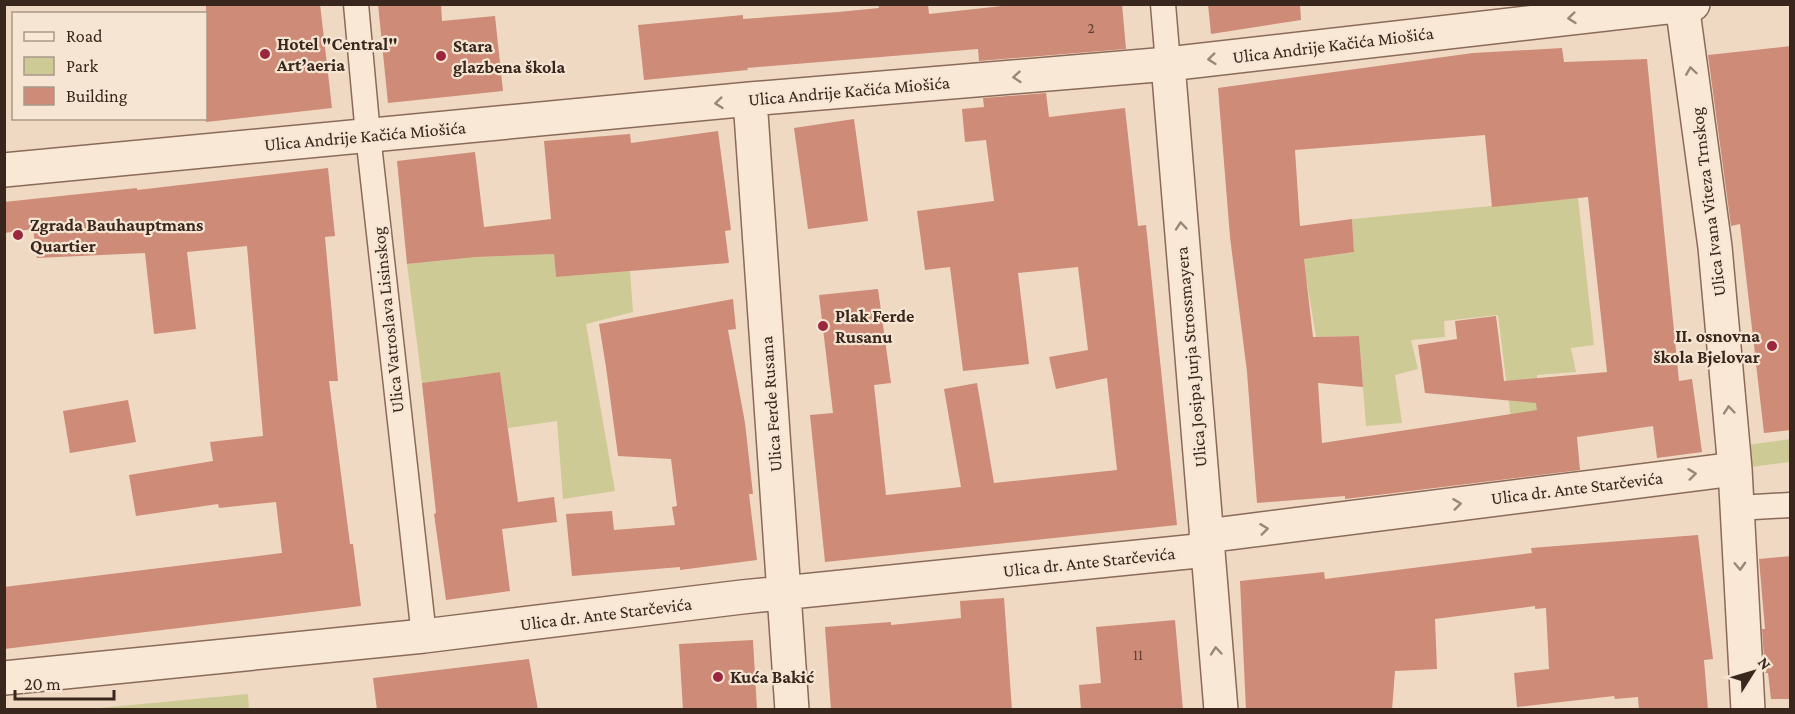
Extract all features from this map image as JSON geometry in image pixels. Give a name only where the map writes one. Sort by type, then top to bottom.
[{"type":"street","name":"Ulica Vatroslava Lisinskog","points":[[356,4],[368,135],[424,636]]},
{"type":"street","name":"Ulica Josipa Jurja Strossmayera","points":[[1162,4],[1221,710]]},
{"type":"street","name":"Ulica Andrije Kačića Miošića","points":[[4,170],[750,99],[1168,64],[1693,4]]},
{"type":"street","name":"Ulica Ivana Viteza Trnskog","points":[[1682,5],[1715,247],[1736,488],[1748,710]]},
{"type":"street","name":"Ulica Ferde Rusana","points":[[750,99],[791,709]]},
{"type":"street","points":[[1736,488],[1791,505]]},
{"type":"street","name":"Ulica dr. Ante Starčevića","points":[[4,678],[424,636],[1206,543],[1736,488]]},
{"type":"green space","points":[[1578,198],[1594,345],[1571,348],[1576,372],[1537,375],[1540,431],[1513,436],[1498,315],[1444,321],[1445,337],[1411,340],[1418,369],[1395,375],[1402,423],[1366,426],[1359,336],[1316,337],[1303,259],[1354,252],[1352,219]]},
{"type":"green space","points":[[554,254],[556,277],[630,271],[633,312],[586,324],[615,491],[563,499],[557,421],[508,428],[500,372],[422,383],[407,264],[476,257]]},
{"type":"green space","points":[[1790,439],[1790,462],[1735,469],[1732,447]]},
{"type":"green space","points":[[248,694],[249,709],[89,709]]},
{"type":"building","name":"Hotel \"Central\" Art’aeria","points":[[206,4],[320,4],[332,108],[206,122]]},
{"type":"building","name":"Stara glazbena škola","points":[[378,4],[441,4],[442,21],[495,16],[503,91],[388,103]]},
{"type":"building","points":[[878,4],[928,4],[929,14],[1020,4],[1122,4],[1126,49],[979,61],[978,49],[747,68],[748,70],[644,80],[638,25],[743,15],[743,19],[838,12],[879,8]]},
{"type":"building","points":[[1208,4],[1300,4],[1301,20],[1211,34]]},
{"type":"building","points":[[1791,46],[1791,430],[1764,433],[1740,224],[1731,226],[1708,55]]},
{"type":"building","points":[[1562,48],[1564,62],[1647,59],[1679,381],[1692,379],[1702,452],[1657,458],[1653,426],[1577,437],[1580,470],[1345,499],[1345,496],[1257,503],[1247,372],[1230,237],[1218,88],[1473,53]],"holes":[[[1485,135],[1492,207],[1588,197],[1607,372],[1504,381],[1496,316],[1455,321],[1457,339],[1418,345],[1425,393],[1536,403],[1537,410],[1322,443],[1318,383],[1363,387],[1359,336],[1313,337],[1304,259],[1354,252],[1352,219],[1300,226],[1295,150]]]},
{"type":"building","points":[[1046,93],[1049,117],[1125,108],[1138,226],[1146,225],[1177,525],[825,562],[810,415],[833,413],[819,295],[878,289],[891,383],[874,385],[886,495],[961,487],[944,389],[977,383],[994,483],[1117,470],[1107,378],[1056,389],[1049,357],[1088,350],[1078,267],[1018,273],[1029,364],[963,371],[950,267],[925,270],[917,211],[994,201],[986,140],[965,142],[962,109],[984,107],[983,98]]},
{"type":"building","points":[[854,119],[868,221],[808,229],[794,128]]},
{"type":"building","points":[[718,131],[731,230],[725,231],[729,263],[556,277],[554,254],[476,257],[407,264],[397,161],[475,152],[484,227],[551,219],[544,141],[630,134],[631,143]]},
{"type":"building","points":[[328,168],[335,236],[325,237],[338,381],[329,381],[350,544],[353,544],[361,606],[4,649],[4,587],[282,553],[276,502],[219,508],[218,504],[136,516],[129,475],[213,461],[210,442],[263,436],[247,246],[187,252],[196,329],[154,334],[145,253],[37,258],[33,229],[4,233],[4,202],[137,188],[137,190]]},
{"type":"building","points":[[733,299],[736,329],[728,330],[745,423],[753,494],[749,494],[757,560],[680,570],[680,567],[572,576],[566,514],[612,511],[614,530],[675,525],[672,507],[677,506],[671,459],[618,456],[599,324]]},
{"type":"building","points":[[500,372],[518,502],[554,497],[557,522],[502,529],[510,591],[446,600],[434,514],[436,513],[422,383]]},
{"type":"building","points":[[128,400],[136,442],[70,453],[63,411]]},
{"type":"building","points":[[1698,535],[1713,659],[1704,660],[1708,710],[1639,710],[1638,697],[1615,699],[1614,696],[1517,707],[1514,673],[1549,669],[1546,608],[1535,609],[1535,606],[1435,619],[1437,669],[1395,671],[1392,710],[1246,710],[1240,581],[1324,572],[1325,579],[1532,553],[1531,548]]},
{"type":"building","points":[[1791,556],[1791,699],[1771,699],[1768,673],[1765,673],[1762,629],[1765,629],[1759,559]]},
{"type":"building","points":[[1004,598],[1012,710],[831,710],[825,627],[891,622],[891,625],[961,618],[960,601]]},
{"type":"building","points":[[1175,620],[1183,710],[1081,710],[1079,685],[1101,683],[1096,627]]},
{"type":"building","name":"Kuća Bakić","points":[[753,640],[757,710],[683,710],[679,644]]},
{"type":"building","points":[[529,659],[538,710],[377,710],[373,678]]},
{"type":"place","name":"Hotel \"Central\" Art’aeria","points":[[265,54]]},
{"type":"place","name":"Stara glazbena škola","points":[[441,56]]},
{"type":"place","name":"Zgrada Bauhauptmans Quartier","points":[[18,235]]},
{"type":"place","name":"Plak Ferde Rusanu","points":[[823,326]]},
{"type":"place","name":"II. osnovna škola Bjelovar","points":[[1772,346]]},
{"type":"place","name":"Kuća Bakić","points":[[718,677]]}]
